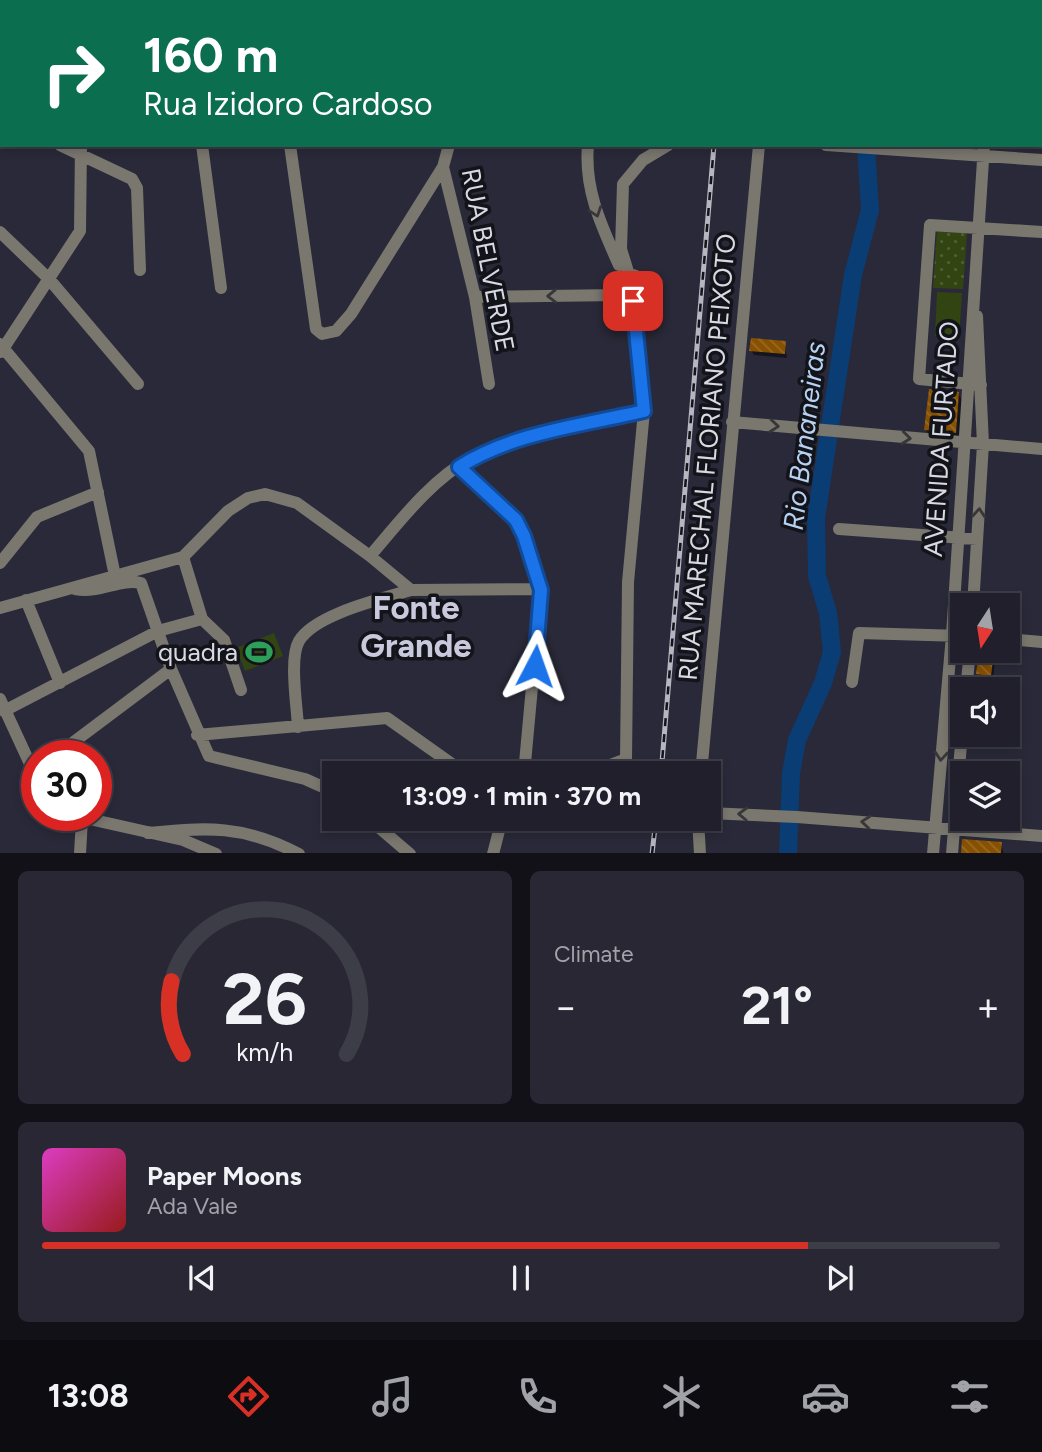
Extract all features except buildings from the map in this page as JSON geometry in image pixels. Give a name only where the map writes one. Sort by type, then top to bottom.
[{"type":"street","points":[[202,147],[220,288]]},
{"type":"street","points":[[290,147],[316,329],[322,334],[336,331],[351,314],[443,167]]},
{"type":"street","name":"RUA BELVERDE","points":[[448,147],[443,167],[475,297],[489,384]]},
{"type":"street","points":[[588,147],[586,166],[594,209],[627,276]]},
{"type":"street","points":[[627,276],[621,249],[623,184],[643,160],[665,147]]},
{"type":"street","name":"RUA MARECHAL FLORIANO PEIXOTO","points":[[702,761],[759,147]]},
{"type":"street","points":[[852,147],[984,151],[1042,160]]},
{"type":"street","points":[[115,576],[85,442],[1,348],[80,231],[82,151],[125,175],[136,188],[140,270]]},
{"type":"street","points":[[973,296],[984,151]]},
{"type":"street","points":[[981,385],[919,379],[930,225],[1042,232]]},
{"type":"street","points":[[0,232],[49,279],[138,384]]},
{"type":"street","points":[[620,295],[619,285],[627,276]]},
{"type":"street","points":[[627,276],[639,278],[644,286],[642,295],[633,301]]},
{"type":"street","points":[[475,297],[620,295],[633,301]]},
{"type":"street","name":"AVENIDA FURTADO","points":[[957,593],[962,443],[973,296]]},
{"type":"street","name":"AVENIDA FURTADO","points":[[973,296],[980,335],[983,444],[974,593]]},
{"type":"street","points":[[618,761],[626,758],[628,582],[644,411],[633,301]]},
{"type":"street","points":[[370,555],[410,510],[473,458],[524,439],[644,411]]},
{"type":"street","points":[[732,422],[1042,449]]},
{"type":"street","points":[[459,467],[516,520],[541,590],[525,761]]},
{"type":"street","points":[[0,563],[37,517],[98,492]]},
{"type":"street","points":[[0,608],[183,557],[228,511],[248,498],[265,494],[297,503],[370,555],[411,590]]},
{"type":"street","points":[[839,529],[977,539]]},
{"type":"street","points":[[183,557],[202,619],[224,640],[241,690]]},
{"type":"street","points":[[75,589],[93,592],[133,581],[141,583],[197,736],[205,751],[215,760],[305,779],[322,787]]},
{"type":"street","points":[[298,727],[295,661],[298,642],[313,626],[411,590],[541,590]]},
{"type":"street","points":[[26,600],[60,683]]},
{"type":"street","points":[[21,744],[2,705],[60,683],[158,631],[202,619]]},
{"type":"street","points":[[852,682],[859,633],[950,635]]},
{"type":"street","points":[[1020,640],[1042,642]]},
{"type":"street","name":"AVENIDA FURTADO","points":[[933,853],[954,663]]},
{"type":"street","points":[[76,740],[171,669]]},
{"type":"street","points":[[197,736],[387,718],[448,761]]},
{"type":"street","points":[[721,814],[950,829]]},
{"type":"street","points":[[112,825],[183,840],[216,853]]},
{"type":"street","points":[[148,833],[224,828],[254,835],[299,853]]},
{"type":"street","points":[[79,831],[80,853]]},
{"type":"street","points":[[383,831],[410,853]]},
{"type":"street","points":[[493,853],[499,831]]},
{"type":"street","points":[[699,831],[700,853]]},
{"type":"street","points":[[952,853],[954,831]]},
{"type":"street","points":[[979,831],[1042,836]]},
{"type":"green space","points":[[937,230],[967,233],[963,289],[933,288]]},
{"type":"green space","points":[[937,292],[962,293],[959,338],[935,336]]},
{"type":"green space","name":"quadra","points":[[274,633],[283,656],[245,671],[236,648]]},
{"type":"waterway","name":"Rio Bananeiras","points":[[788,853],[791,773],[797,740],[823,683],[832,652],[828,613],[817,576],[816,518],[853,275],[870,210],[866,147]]},
{"type":"railway","points":[[662,761],[714,147]]},
{"type":"railway","points":[[652,853],[655,831]]},
{"type":"place","name":"quadra","points":[[259,652]]},
{"type":"district","name":"Fonte Grande","points":[[416,626]]},
{"type":"route","points":[[535,666],[541,590],[524,536],[516,520],[459,467],[473,458],[524,439],[644,411],[633,301]]}]
